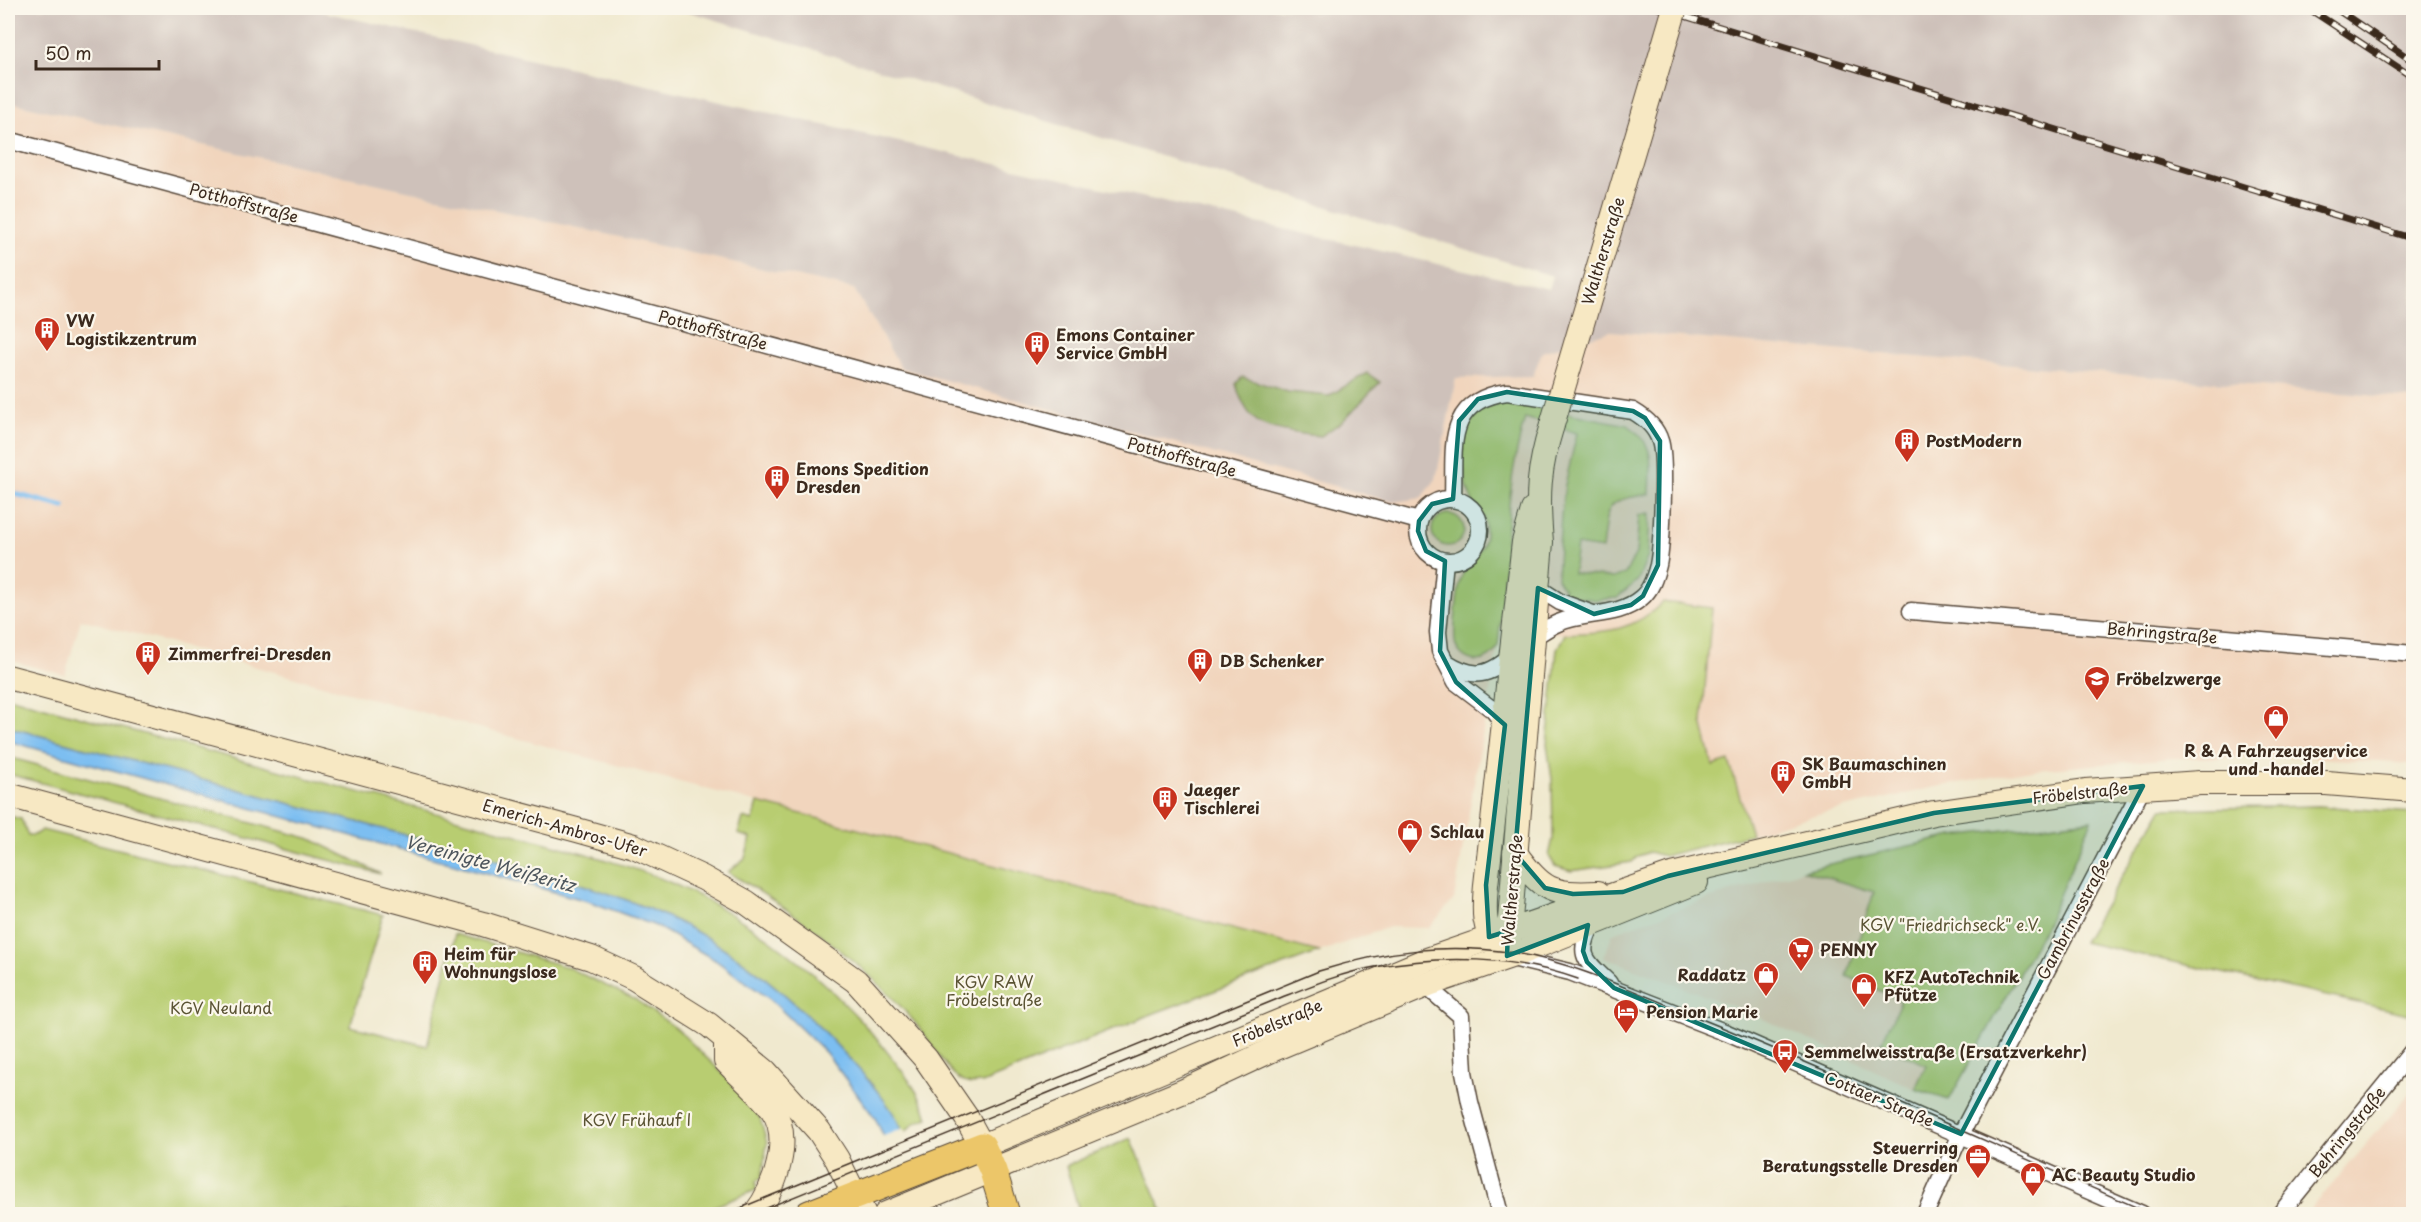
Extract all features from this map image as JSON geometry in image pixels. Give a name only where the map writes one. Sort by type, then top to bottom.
[{"type":"main road","name":"Waltherstraße","points":[[1499,934],[1486,924],[1485,897],[1524,542],[1538,497],[1544,450],[1676,8]]},
{"type":"main road","name":"Waltherstraße","points":[[1507,956],[1499,934],[1515,853],[1541,542],[1538,497]]},
{"type":"main road","name":"Emerich-Ambros-Ufer","points":[[8,677],[577,830],[634,846],[670,861],[746,902],[856,981],[926,1059],[971,1125],[993,1171],[1006,1215]]},
{"type":"main road","name":"Fröbelstraße","points":[[809,1215],[865,1200],[946,1160],[1414,965],[1668,876],[1753,857],[1863,828],[1934,813],[2018,800],[2143,786],[2211,783],[2326,783],[2414,790]]},
{"type":"main road","points":[[8,795],[483,924],[579,954],[634,978],[726,1039],[765,1071],[804,1113],[865,1200]]},
{"type":"main road","points":[[1515,853],[1531,875],[1545,888],[1573,894],[1623,892]]},
{"type":"main road","name":"Fröbelstraße","points":[[886,1215],[1425,986],[1674,892],[1753,857]]},
{"type":"main road","points":[[726,1039],[726,1061],[773,1110],[778,1127],[781,1146],[779,1167],[772,1187],[755,1215]]},
{"type":"street","name":"Potthoffstraße","points":[[8,140],[1419,521]]},
{"type":"street","points":[[1453,499],[1455,438],[1459,421],[1465,411],[1478,399],[1507,392],[1633,411],[1645,418],[1660,441],[1662,456],[1658,565],[1652,583],[1643,596],[1631,605],[1612,612],[1558,622],[1534,636]]},
{"type":"street","points":[[1453,499],[1463,502],[1472,509],[1479,528],[1478,539],[1465,556],[1445,561],[1426,551],[1420,542],[1419,521],[1424,511],[1432,504],[1453,499]]},
{"type":"street","points":[[1445,561],[1438,632],[1440,651],[1456,682],[1493,710],[1505,725]]},
{"type":"street","points":[[1538,588],[1560,602],[1594,615]]},
{"type":"street","name":"Behringstraße","points":[[1911,611],[2414,654]]},
{"type":"street","points":[[1446,662],[1458,670],[1486,673],[1497,669],[1513,656]]},
{"type":"street","name":"Gambrinusstraße","points":[[1925,1215],[1961,1134],[2143,786]]},
{"type":"street","name":"Cottaer Straße","points":[[1593,923],[1586,937],[1583,951],[1587,962],[1614,988]]},
{"type":"street","name":"Cottaer Straße","points":[[1507,956],[1570,972],[1727,1033],[2142,1215]]},
{"type":"street","points":[[1425,986],[1461,1016],[1464,1072],[1500,1215]]},
{"type":"street","name":"Behringstraße","points":[[2280,1215],[2414,1049]]},
{"type":"highlighted area","points":[[1507,392],[1633,411],[1645,418],[1660,441],[1658,565],[1643,596],[1631,605],[1594,614],[1538,588],[1515,853],[1545,888],[1573,894],[1623,892],[1668,876],[1934,813],[2143,786],[1961,1134],[1614,988],[1587,962],[1583,951],[1588,925],[1507,956],[1508,931],[1489,937],[1486,885],[1505,725],[1456,682],[1440,651],[1445,561],[1426,551],[1418,531],[1419,521],[1432,504],[1453,499],[1459,421],[1478,399]]},
{"type":"shaded area","points":[[8,8],[306,8],[1549,289],[1553,276],[677,8],[2413,8],[2413,399],[1611,331],[1542,352],[1533,376],[1456,378],[1436,479],[1422,498],[1393,502],[901,368],[854,289],[8,102]]},
{"type":"shaded area","points":[[8,102],[854,289],[901,368],[1436,479],[1456,378],[1533,376],[1541,352],[1611,331],[2413,399],[2413,764],[2299,757],[2173,758],[2025,771],[1931,788],[1818,814],[1751,834],[1729,762],[1713,766],[1702,722],[1712,608],[1663,602],[1647,618],[1622,629],[1587,633],[1565,634],[1501,627],[1454,899],[1429,928],[1389,927],[1319,952],[582,756],[81,619],[65,675],[8,660]]},
{"type":"shaded area","points":[[1803,870],[1874,892],[1848,976],[1901,1000],[1927,1065],[1915,1089],[1750,1013],[1604,957],[1613,933],[1708,899]]},
{"type":"shaded area","points":[[2413,1088],[2413,1214],[2307,1214],[2399,1106]]},
{"type":"green space","points":[[1367,373],[1380,382],[1343,421],[1321,436],[1278,429],[1257,421],[1244,404],[1236,384],[1242,377],[1288,392],[1329,396]]},
{"type":"green space","points":[[1515,403],[1628,425],[1637,432],[1648,447],[1650,455],[1650,494],[1624,499],[1611,507],[1605,522],[1602,549],[1577,545],[1573,573],[1613,578],[1625,574],[1636,553],[1639,515],[1650,513],[1648,556],[1638,580],[1617,598],[1596,600],[1565,595],[1557,578],[1561,516],[1565,485],[1577,433],[1525,418],[1509,503],[1498,646],[1489,657],[1477,661],[1460,653],[1455,641],[1461,578],[1482,546],[1485,534],[1483,516],[1473,503],[1467,486],[1463,448],[1465,435],[1477,414],[1497,404]]},
{"type":"green space","points":[[1448,514],[1460,518],[1464,530],[1460,542],[1448,546],[1436,542],[1432,530],[1436,518]]},
{"type":"green space","points":[[1663,602],[1712,608],[1702,722],[1713,766],[1729,761],[1751,834],[1664,856],[1649,852],[1638,856],[1632,862],[1571,871],[1555,866],[1549,856],[1553,839],[1552,779],[1547,744],[1557,649],[1565,634],[1618,629],[1641,619]]},
{"type":"green space","points":[[8,697],[587,854],[669,882],[700,897],[759,932],[813,974],[862,1022],[884,1048],[915,1090],[928,1118],[915,1123],[903,1134],[884,1100],[867,1079],[802,1010],[760,974],[714,942],[648,908],[523,867],[8,727]]},
{"type":"green space","points":[[8,757],[311,839],[381,874],[8,774]]},
{"type":"green space","name":"KGV RAW Fröbelstraße","points":[[758,803],[1319,952],[1152,1014],[982,1083],[965,1083],[955,1076],[918,1026],[876,981],[805,923],[728,872],[745,858],[751,838],[738,834],[743,818],[753,821]]},
{"type":"green space","points":[[2318,806],[2413,813],[2414,1007],[2408,1014],[2083,942],[2162,809]]},
{"type":"green space","name":"KGV Neuland","points":[[8,816],[21,819],[28,835],[34,835],[42,830],[383,915],[350,1026],[427,1046],[455,934],[567,967],[636,1000],[676,1028],[745,1095],[760,1118],[767,1143],[762,1177],[756,1181],[756,1190],[695,1214],[8,1214]]},
{"type":"green space","name":"KGV \"Friedrichseck\" e.V.","points":[[2092,820],[2047,923],[1949,1100],[1915,1089],[1926,1065],[1881,1044],[1901,1000],[1847,976],[1874,892],[1803,870],[1953,836]]},
{"type":"green space","points":[[1131,1138],[1164,1214],[1080,1214],[1066,1166]]},
{"type":"water","name":"Vereinigte Weißeritz","points":[[8,727],[541,872],[631,901],[690,928],[715,942],[761,974],[803,1011],[863,1075],[896,1118],[939,1214],[921,1214],[875,1118],[826,1053],[771,1000],[715,960],[656,926],[591,902],[8,741]]},
{"type":"pier","points":[[904,1128],[942,1214],[918,1214],[881,1137]]},
{"type":"waterway","points":[[8,492],[64,507]]},
{"type":"tram line","points":[[726,1214],[1319,971],[1392,953],[1440,949],[1515,953],[1585,972],[1813,1065],[2152,1214]]},
{"type":"tram line","points":[[752,1214],[1275,1000],[1349,973],[1400,963],[1451,959],[1529,966],[1578,979]]},
{"type":"railway","points":[[1658,8],[2414,239]]},
{"type":"railway","points":[[2308,8],[2414,78]]},
{"type":"railway","points":[[2335,8],[2414,62]]},
{"type":"place","name":"VW Logistikzentrum","points":[[47,353]]},
{"type":"place","name":"Emons Container Service GmbH","points":[[1037,367]]},
{"type":"place","name":"PostModern","points":[[1907,464]]},
{"type":"place","name":"Emons Spedition Dresden","points":[[777,501]]},
{"type":"place","name":"Zimmerfrei-Dresden","points":[[148,677]]},
{"type":"place","name":"DB Schenker","points":[[1200,684]]},
{"type":"place","name":"Fröbelzwerge","points":[[2097,702]]},
{"type":"place","name":"R & A Fahrzeugservice und -handel","points":[[2276,741]]},
{"type":"place","name":"SK Baumaschinen GmbH","points":[[1783,796]]},
{"type":"place","name":"Jaeger Tischlerei","points":[[1165,822]]},
{"type":"place","name":"Schlau","points":[[1410,855]]},
{"type":"place","name":"PENNY","points":[[1801,973]]},
{"type":"place","name":"Heim für Wohnungslose","points":[[425,986]]},
{"type":"place","name":"Raddatz","points":[[1766,998]]},
{"type":"place","name":"KFZ AutoTechnik Pfütze","points":[[1864,1009]]},
{"type":"place","name":"Pension Marie","points":[[1626,1035]]},
{"type":"place","name":"Semmelweisstraße (Ersatzverkehr)","points":[[1785,1075]]},
{"type":"place","name":"Steuerring Beratungsstelle Dresden","points":[[1978,1180]]},
{"type":"place","name":"AC Beauty Studio","points":[[2033,1198]]},
{"type":"park label","name":"KGV Frühauf I","points":[[637,1120]]}]
